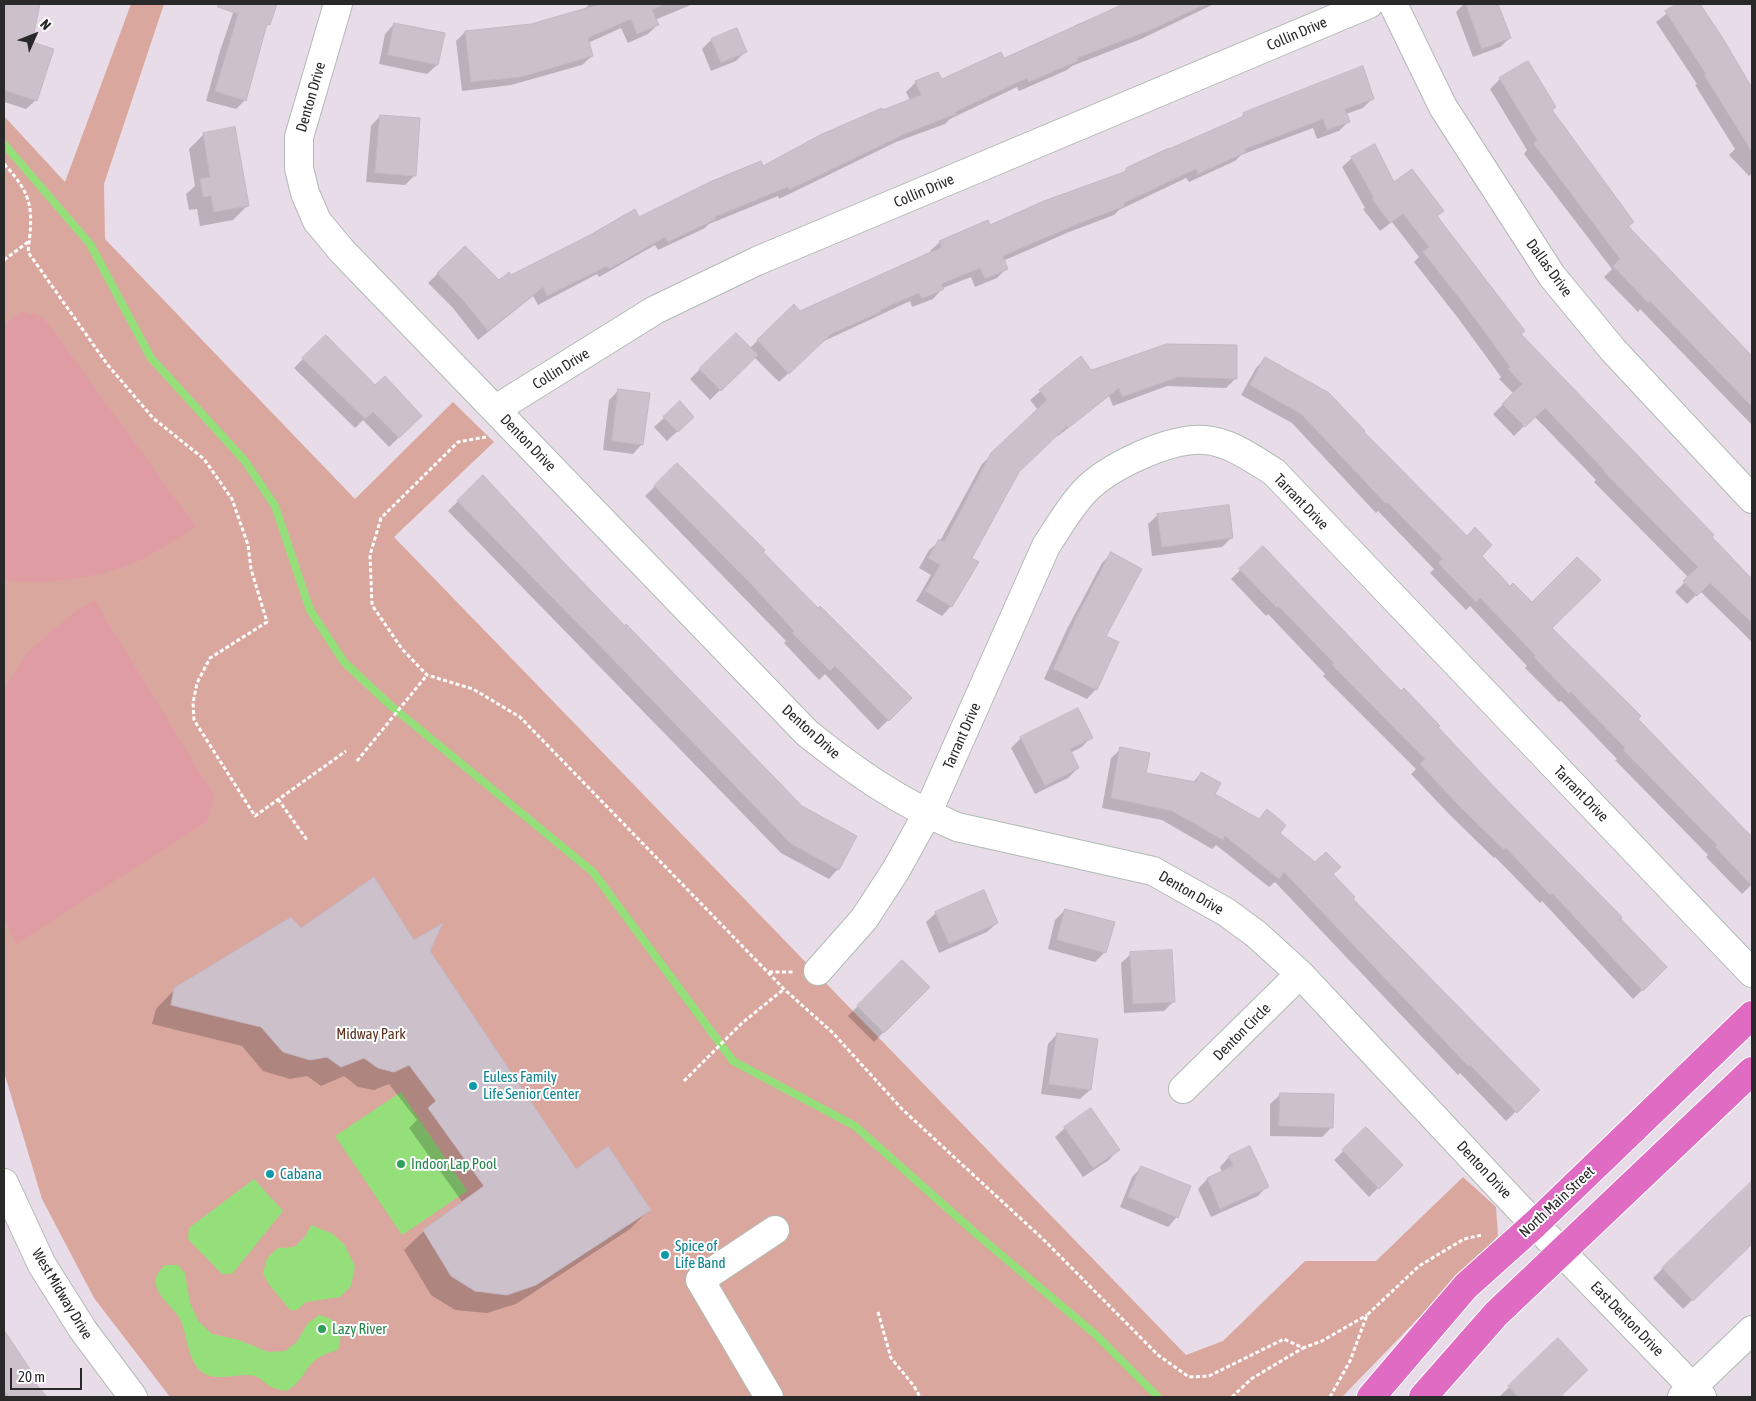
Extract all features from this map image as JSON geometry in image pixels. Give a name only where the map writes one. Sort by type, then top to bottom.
[{"type":"main road","name":"North Main Street","points":[[1370,1397],[1466,1286],[1535,1224],[1752,1015]]},
{"type":"main road","points":[[1422,1397],[1496,1314],[1752,1071]]},
{"type":"street","name":"Denton Drive","points":[[338,4],[299,137],[299,168],[305,193],[317,221],[342,251],[807,733],[850,767],[899,800],[957,827],[1153,871],[1226,912],[1282,956],[1300,974],[1562,1251]]},
{"type":"street","name":"Collin Drive","points":[[503,417],[655,310],[757,262],[1369,4]]},
{"type":"street","name":"Dallas Drive","points":[[1393,4],[1443,107],[1552,276],[1613,350],[1752,499]]},
{"type":"street","name":"Tarrant Drive","points":[[818,970],[864,919],[896,870],[927,814],[1046,546],[1065,517],[1084,491],[1108,474],[1140,456],[1173,444],[1204,440],[1236,449],[1274,472],[1752,973]]},
{"type":"street","name":"Denton Circle","points":[[1183,1089],[1300,974]]},
{"type":"street","name":"West Midway Drive","points":[[4,1183],[42,1266],[82,1330],[133,1397]]},
{"type":"street","points":[[769,1397],[700,1280],[774,1230]]},
{"type":"street","name":"East Denton Drive","points":[[1562,1251],[1692,1394]]},
{"type":"street","points":[[1692,1394],[1752,1330]]},
{"type":"path","points":[[4,164],[21,182],[29,201],[31,223],[28,252],[107,364],[153,418],[204,459],[232,499],[248,545],[251,569],[267,622],[210,658],[197,684],[194,720],[255,816],[346,751]]},
{"type":"path","points":[[4,260],[29,242]]},
{"type":"path","points":[[503,417],[491,436],[458,442],[381,518],[370,555],[372,605],[402,648],[427,674],[473,689],[520,717],[784,989],[833,1033],[902,1109],[1045,1242],[1158,1355],[1189,1377],[1209,1376],[1284,1339],[1303,1348]]},
{"type":"path","points":[[357,761],[427,674]]},
{"type":"path","points":[[278,799],[307,840]]},
{"type":"path","points":[[684,1081],[742,1023],[784,989]]},
{"type":"path","points":[[1232,1397],[1251,1379],[1303,1348],[1322,1341],[1367,1315],[1419,1266],[1464,1239],[1492,1234]]},
{"type":"path","points":[[878,1312],[891,1358],[914,1386],[920,1397]]},
{"type":"path","points":[[1330,1397],[1350,1361],[1367,1315]]},
{"type":"green space","name":"Midway Park","points":[[131,4],[164,4],[104,184],[105,239],[355,499],[453,402],[494,442],[394,537],[1186,1355],[1223,1341],[1305,1261],[1376,1261],[1463,1177],[1496,1207],[1498,1236],[1342,1397],[170,1397],[94,1298],[42,1199],[4,1072],[4,116],[65,182]]},
{"type":"shaded area","points":[[22,311],[43,317],[196,527],[146,557],[114,570],[67,580],[35,582],[4,580],[4,324]]},
{"type":"shaded area","points":[[95,601],[214,796],[208,821],[16,944],[4,917],[4,688],[28,652],[75,611]]},
{"type":"shaded area","name":"Indoor Lap Pool","points":[[401,1092],[467,1191],[402,1235],[335,1136]]},
{"type":"shaded area","points":[[254,1179],[283,1211],[232,1274],[222,1274],[188,1239],[189,1228]]},
{"type":"shaded area","points":[[311,1225],[333,1234],[344,1244],[355,1266],[351,1286],[340,1297],[306,1302],[297,1310],[290,1310],[268,1283],[263,1273],[267,1258],[278,1248],[294,1247],[305,1237]]},
{"type":"shaded area","name":"Lazy River","points":[[165,1265],[178,1265],[185,1273],[190,1303],[199,1322],[212,1334],[239,1340],[268,1352],[285,1351],[296,1343],[308,1323],[319,1315],[332,1320],[339,1327],[341,1337],[338,1350],[317,1359],[299,1381],[286,1391],[271,1387],[255,1376],[214,1377],[208,1375],[202,1372],[193,1361],[180,1319],[157,1289],[156,1277]]},
{"type":"building","points":[[6,4],[40,4],[32,42],[54,49],[37,101],[4,90],[4,13]]},
{"type":"building","points":[[218,4],[277,4],[270,25],[267,24],[246,101],[215,91],[238,14],[218,7]]},
{"type":"building","points":[[601,4],[665,4],[652,10],[659,25],[637,34],[631,19],[588,38],[593,56],[521,77],[471,82],[465,31],[531,24]]},
{"type":"building","points":[[1124,4],[1206,4],[1151,30],[1077,58],[1078,61],[1029,82],[1027,78],[955,112],[956,114],[907,133],[789,190],[788,187],[715,217],[716,219],[668,242],[665,237],[609,269],[607,266],[547,296],[543,287],[488,331],[462,299],[437,273],[465,246],[499,280],[509,272],[511,275],[590,235],[635,209],[639,217],[712,181],[761,161],[763,166],[820,135],[882,108],[883,110],[921,95],[915,81],[938,72],[942,79],[1001,52],[1004,58]]},
{"type":"building","points":[[1466,4],[1498,4],[1511,38],[1482,49]]},
{"type":"building","points":[[1677,4],[1700,4],[1752,88],[1752,152],[1704,75],[1706,74],[1665,11]]},
{"type":"building","points":[[394,23],[445,33],[438,65],[388,55]]},
{"type":"building","points":[[737,28],[747,52],[721,63],[711,39]]},
{"type":"building","points":[[1528,61],[1556,107],[1552,110],[1634,222],[1628,226],[1752,356],[1752,407],[1650,301],[1648,303],[1613,266],[1620,259],[1533,143],[1537,140],[1499,78]]},
{"type":"building","points":[[1363,66],[1374,99],[1345,109],[1350,122],[1327,130],[1323,119],[1245,149],[1246,152],[1198,174],[1196,169],[1124,203],[1125,206],[1003,256],[1008,269],[985,279],[980,268],[941,284],[944,289],[922,299],[919,293],[880,310],[881,312],[831,334],[789,374],[757,340],[794,304],[800,311],[942,247],[939,241],[988,220],[990,225],[1044,201],[1127,171],[1126,168],[1244,116],[1243,113]]},
{"type":"building","points":[[380,115],[420,118],[416,176],[375,173]]},
{"type":"building","points":[[235,127],[249,206],[214,212],[211,196],[203,197],[200,179],[210,177],[203,133]]},
{"type":"building","points":[[1375,144],[1394,182],[1412,169],[1444,211],[1437,216],[1525,331],[1521,334],[1714,535],[1712,537],[1752,579],[1752,623],[1710,583],[1697,596],[1683,581],[1698,567],[1603,471],[1545,408],[1525,427],[1502,404],[1522,384],[1508,369],[1510,367],[1423,252],[1429,247],[1403,214],[1390,223],[1372,199],[1374,198],[1351,157]]},
{"type":"building","points":[[736,333],[758,355],[721,391],[699,369]]},
{"type":"building","points":[[326,335],[375,385],[385,376],[422,416],[399,438],[373,412],[365,419],[302,358]]},
{"type":"building","points":[[1167,344],[1237,345],[1237,379],[1178,377],[1122,397],[1119,388],[1068,428],[1067,426],[1019,472],[972,558],[979,562],[952,607],[925,591],[940,565],[928,558],[939,539],[944,542],[991,453],[1047,400],[1039,390],[1081,356],[1091,370]]},
{"type":"building","points":[[1265,357],[1329,393],[1364,432],[1467,536],[1475,527],[1492,545],[1482,556],[1510,586],[1513,583],[1532,602],[1577,557],[1601,580],[1552,628],[1641,716],[1638,719],[1752,837],[1752,886],[1715,847],[1717,845],[1623,750],[1625,748],[1571,692],[1569,694],[1534,657],[1536,656],[1480,598],[1476,602],[1438,563],[1443,559],[1388,503],[1386,504],[1301,414],[1250,385]]},
{"type":"building","points":[[618,389],[650,393],[643,445],[612,441]]},
{"type":"building","points":[[680,401],[694,417],[678,432],[663,417]]},
{"type":"building","points":[[677,463],[765,550],[763,552],[818,608],[820,606],[912,698],[889,721],[835,666],[830,671],[792,633],[794,631],[750,583],[654,486]]},
{"type":"building","points":[[483,475],[570,569],[625,626],[626,624],[802,806],[857,836],[839,870],[791,844],[457,501]]},
{"type":"building","points":[[1229,505],[1233,538],[1162,547],[1157,514]]},
{"type":"building","points":[[1263,546],[1401,691],[1404,688],[1496,789],[1622,917],[1621,919],[1667,967],[1643,991],[1552,893],[1550,895],[1506,848],[1504,850],[1458,805],[1420,764],[1425,759],[1332,665],[1334,663],[1239,569]]},
{"type":"building","points":[[1111,552],[1142,569],[1106,636],[1119,642],[1097,690],[1053,669],[1076,618]]},
{"type":"building","points":[[1078,708],[1093,738],[1070,749],[1079,768],[1045,786],[1020,737]]},
{"type":"building","points":[[1120,747],[1150,753],[1146,773],[1196,782],[1201,772],[1221,783],[1215,794],[1259,819],[1267,809],[1286,825],[1280,833],[1315,862],[1326,852],[1341,867],[1333,874],[1355,897],[1353,899],[1540,1090],[1517,1113],[1470,1065],[1468,1066],[1284,872],[1279,879],[1225,836],[1223,840],[1172,811],[1111,798]]},
{"type":"building","name":"Euless Family Life Senior Center","points":[[374,877],[414,940],[443,923],[430,951],[576,1169],[608,1146],[651,1210],[536,1285],[507,1295],[475,1291],[451,1276],[423,1230],[484,1186],[428,1108],[436,1101],[409,1065],[394,1072],[378,1068],[364,1058],[341,1067],[327,1057],[310,1060],[283,1052],[261,1027],[171,1005],[174,988],[291,917],[301,928]]},
{"type":"building","points":[[984,890],[998,923],[949,944],[935,912]]},
{"type":"building","points":[[1065,909],[1115,922],[1106,953],[1057,940]]},
{"type":"building","points":[[1172,950],[1175,1002],[1133,1004],[1130,952]]},
{"type":"building","points":[[902,960],[930,987],[884,1033],[857,1006]]},
{"type":"building","points":[[1057,1033],[1098,1039],[1091,1090],[1049,1084]]},
{"type":"building","points":[[1280,1093],[1334,1094],[1333,1128],[1279,1126]]},
{"type":"building","points":[[1091,1108],[1120,1150],[1093,1168],[1064,1127]]},
{"type":"building","points":[[1366,1127],[1403,1165],[1379,1189],[1342,1150]]},
{"type":"building","points":[[1250,1146],[1269,1187],[1220,1209],[1207,1178],[1233,1166],[1229,1156]]},
{"type":"building","points":[[1141,1166],[1191,1186],[1178,1218],[1128,1197]]},
{"type":"building","points":[[1752,1181],[1752,1244],[1693,1301],[1662,1268]]},
{"type":"building","points":[[4,1330],[39,1383],[36,1384],[47,1397],[9,1397],[4,1390]]},
{"type":"building","points":[[1558,1338],[1588,1370],[1560,1397],[1518,1397],[1508,1386]]},
{"type":"waterway","points":[[4,144],[90,244],[151,358],[245,461],[275,506],[310,610],[344,662],[390,705],[593,872],[733,1061],[855,1126],[973,1231],[1096,1335],[1158,1397]]},
{"type":"place","name":"Euless Family Life Senior Center","points":[[473,1086]]},
{"type":"place","name":"Indoor Lap Pool","points":[[401,1164]]},
{"type":"place","name":"Cabana","points":[[270,1174]]},
{"type":"place","name":"Spice of Life Band","points":[[665,1255]]},
{"type":"place","name":"Lazy River","points":[[322,1329]]}]
